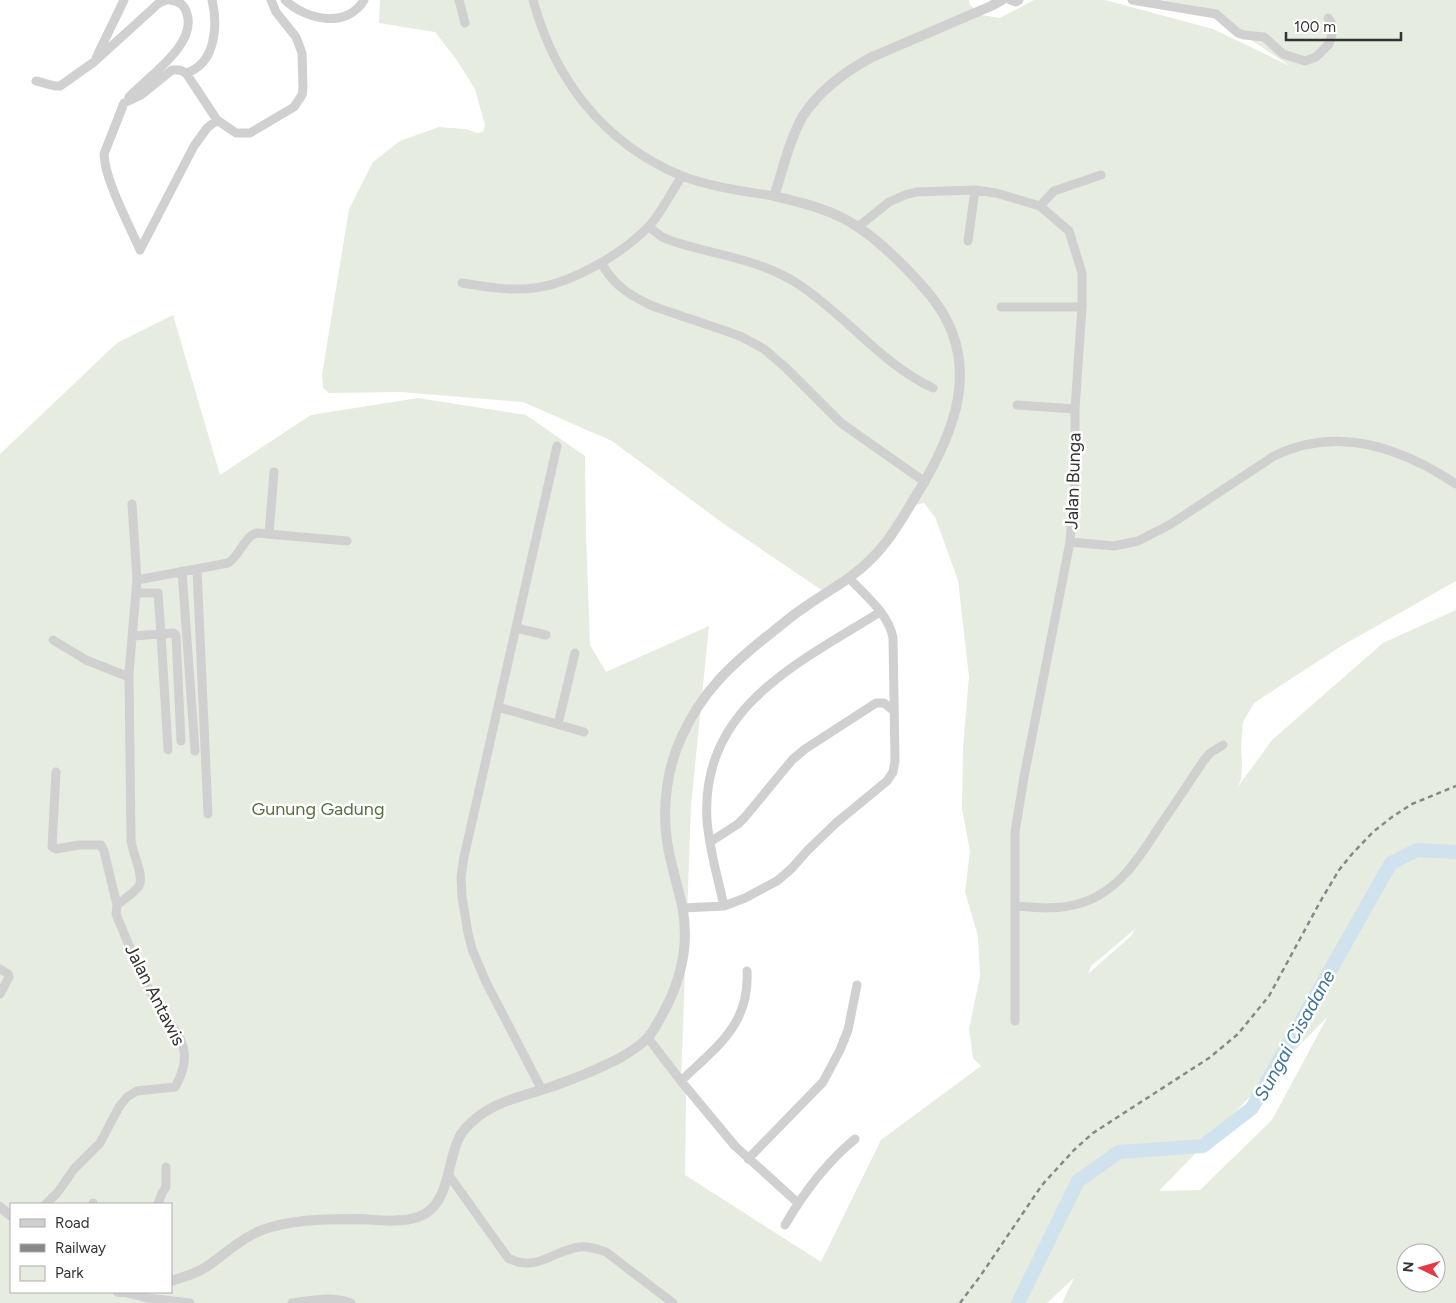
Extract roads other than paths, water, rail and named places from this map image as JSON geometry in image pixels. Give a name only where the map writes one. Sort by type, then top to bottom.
[{"type":"street","points":[[94,62],[124,0]]},
{"type":"street","points":[[36,81],[60,86],[94,62],[159,3],[166,0]]},
{"type":"street","points":[[170,0],[179,2],[186,10],[189,23],[186,37],[177,49],[124,104],[104,154],[104,162],[109,179],[140,250],[194,146],[207,128],[217,120]]},
{"type":"street","points":[[186,73],[200,65],[210,51],[216,21],[212,0]]},
{"type":"street","points":[[124,104],[140,95],[169,71],[180,70],[186,73],[217,120],[236,134],[250,134],[294,107],[302,95],[303,71],[299,44],[292,30],[276,12],[271,0]]},
{"type":"street","points":[[285,0],[302,12],[318,17],[335,18],[355,12],[364,0]]},
{"type":"street","points":[[460,0],[465,23]]},
{"type":"street","points":[[172,1281],[197,1272],[208,1266],[243,1239],[276,1225],[321,1219],[386,1220],[420,1216],[436,1204],[443,1192],[456,1142],[464,1129],[481,1114],[517,1097],[588,1074],[625,1055],[648,1038],[675,991],[681,970],[684,943],[683,908],[668,848],[665,818],[667,790],[673,760],[693,713],[711,687],[736,661],[804,608],[849,578],[874,557],[925,482],[949,435],[960,398],[957,350],[950,327],[938,304],[918,280],[858,227],[811,205],[774,196],[726,188],[682,176],[661,166],[625,143],[589,109],[564,76],[552,53],[533,0]]},
{"type":"street","points":[[774,196],[796,132],[804,116],[821,95],[839,78],[872,57],[1002,0]]},
{"type":"street","points":[[1010,0],[1016,2],[1019,0]]},
{"type":"street","points":[[1132,0],[1216,14],[1238,33],[1264,36],[1283,54],[1305,61],[1316,57],[1329,44],[1332,34],[1331,22],[1328,18]]},
{"type":"street","points":[[1040,206],[1054,190],[1101,175]]},
{"type":"street","points":[[462,283],[502,288],[535,288],[557,282],[602,264],[649,226],[682,176]]},
{"type":"street","points":[[968,241],[975,190]]},
{"type":"street","name":"Jalan Bunga","points":[[858,227],[889,202],[905,195],[916,192],[975,190],[996,193],[1040,206],[1069,231],[1082,273],[1082,307],[1075,409],[1074,478],[1070,542],[1114,546],[1138,541],[1171,524],[1274,456],[1289,449],[1314,443],[1347,442],[1381,446],[1432,468],[1456,484]]},
{"type":"street","points":[[649,226],[662,237],[672,242],[751,262],[778,272],[796,282],[837,313],[900,369],[933,388]]},
{"type":"street","points":[[602,264],[609,276],[618,285],[641,301],[734,334],[764,349],[785,366],[841,423],[925,482]]},
{"type":"street","points":[[1001,307],[1082,307]]},
{"type":"street","points":[[1017,405],[1075,409]]},
{"type":"street","points":[[542,1090],[486,982],[472,949],[464,917],[461,877],[557,446]]},
{"type":"street","points":[[269,534],[274,472]]},
{"type":"street","points":[[56,772],[52,848],[101,845],[117,905],[138,887],[141,880],[131,844],[129,677],[137,580],[132,504]]},
{"type":"street","points":[[137,580],[228,563],[237,556],[253,534],[347,541]]},
{"type":"street","points":[[1015,1021],[1016,832],[1024,777],[1070,542]]},
{"type":"street","points":[[197,569],[208,814]]},
{"type":"street","points":[[182,571],[194,751]]},
{"type":"street","points":[[683,908],[724,906],[745,898],[777,881],[836,823],[887,781],[893,772],[895,761],[893,638],[889,623],[849,578]]},
{"type":"street","points":[[136,593],[155,592],[159,595],[168,750]]},
{"type":"street","points":[[724,906],[707,820],[709,783],[714,763],[731,725],[755,697],[776,679],[880,612]]},
{"type":"street","points":[[516,628],[546,635]]},
{"type":"street","points":[[133,636],[173,633],[176,635],[181,741]]},
{"type":"street","points":[[52,640],[86,660],[129,677]]},
{"type":"street","points":[[558,724],[575,652]]},
{"type":"street","points":[[710,842],[746,817],[782,771],[805,749],[873,704],[884,703],[894,711]]},
{"type":"street","points":[[498,708],[584,732]]},
{"type":"street","points":[[1016,906],[1048,908],[1073,905],[1091,900],[1109,888],[1139,858],[1204,760],[1210,753],[1223,745]]},
{"type":"street","name":"Jalan Antawis","points":[[47,1203],[58,1192],[70,1173],[100,1143],[119,1107],[127,1097],[137,1091],[175,1087],[183,1071],[184,1053],[181,1040],[148,987],[116,914],[117,905]]},
{"type":"street","points":[[0,969],[6,972],[9,977],[0,994]]},
{"type":"street","points":[[681,1081],[728,1034],[735,1024],[747,991],[747,971]]},
{"type":"street","points":[[748,1159],[823,1082],[848,1030],[857,985]]},
{"type":"street","points":[[648,1038],[681,1081],[748,1159],[798,1203]]},
{"type":"street","points":[[785,1225],[798,1203],[832,1160],[855,1139]]},
{"type":"street","points":[[158,1203],[166,1187],[166,1167]]},
{"type":"street","points":[[448,1174],[508,1258],[518,1263],[531,1264],[581,1247],[598,1249],[606,1252],[673,1303]]},
{"type":"street","points":[[129,1293],[147,1298],[190,1303]]},
{"type":"street","points":[[292,1303],[331,1298],[338,1298],[351,1303]]},
{"type":"waterway","name":"Sungai Cisadane","points":[[1018,1303],[1078,1181],[1119,1152],[1203,1146],[1252,1108],[1391,863],[1417,850],[1456,852]]},
{"type":"railway","points":[[960,1303],[1042,1185],[1074,1150],[1093,1133],[1209,1058],[1238,1034],[1269,996],[1339,870],[1373,832],[1412,804],[1456,786]]},
{"type":"park label","name":"Gunung Gadung","points":[[318,809]]}]
